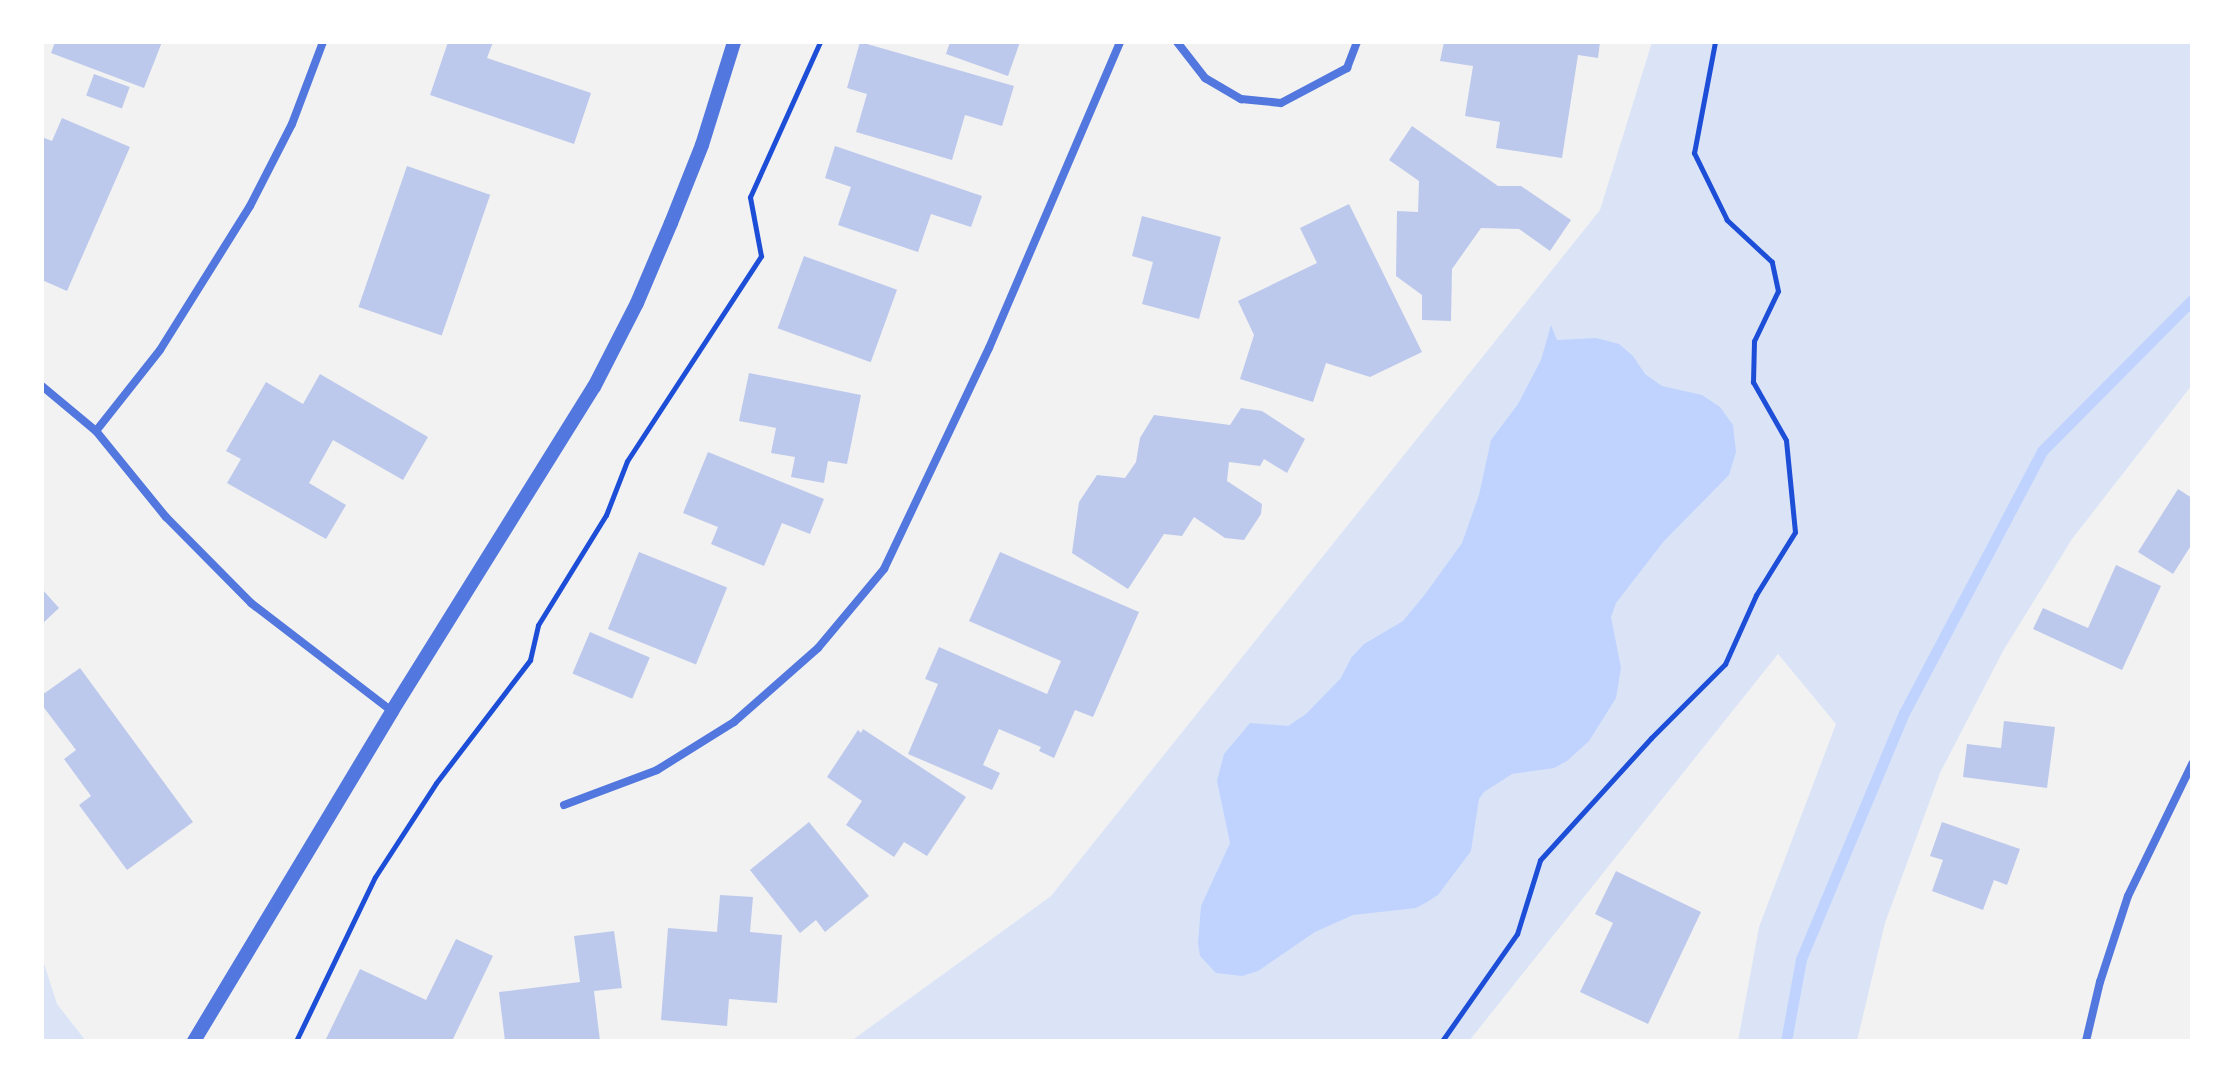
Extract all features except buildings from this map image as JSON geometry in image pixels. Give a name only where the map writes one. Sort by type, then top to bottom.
[{"type":"street","points":[[96,431],[160,350],[250,206],[292,124],[323,42]]},
{"type":"street","points":[[194,1041],[392,711],[594,387],[637,303],[671,223],[702,145],[734,42]]},
{"type":"street","points":[[564,805],[657,770],[734,722],[818,648],[884,569],[989,348],[1120,42]]},
{"type":"street","points":[[1177,42],[1205,78],[1241,99],[1281,103],[1347,68],[1357,42]]},
{"type":"street","points":[[42,386],[96,431],[166,517],[251,603],[392,711]]},
{"type":"street","points":[[2086,1041],[2100,982],[2128,896],[2192,764]]},
{"type":"path","points":[[296,1041],[375,877],[436,783],[530,660],[538,625],[606,515],[627,461],[761,256],[750,197],[820,42]]},
{"type":"path","points":[[1442,1041],[1517,934],[1540,860],[1651,738],[1725,664],[1756,595],[1795,532],[1786,440],[1753,382],[1754,341],[1778,291],[1772,262],[1727,220],[1694,153],[1715,42]]},
{"type":"shaded area","points":[[1652,42],[2192,42],[2192,385],[2072,539],[2003,651],[1940,773],[1885,923],[1857,1041],[1738,1041],[1759,927],[1836,724],[1778,654],[1469,1041],[851,1041],[1051,896],[1600,210]]},
{"type":"shaded area","points":[[42,957],[57,1004],[86,1041],[42,1041]]},
{"type":"water","points":[[1551,325],[1557,340],[1596,338],[1619,344],[1633,356],[1645,374],[1662,386],[1702,395],[1720,407],[1733,425],[1736,452],[1729,475],[1664,541],[1616,603],[1611,617],[1621,668],[1616,698],[1589,741],[1567,761],[1554,768],[1512,774],[1484,792],[1479,799],[1471,851],[1438,895],[1416,908],[1353,915],[1315,932],[1258,971],[1242,976],[1216,973],[1200,956],[1198,943],[1201,906],[1230,843],[1217,781],[1224,754],[1250,723],[1288,726],[1306,714],[1341,678],[1351,658],[1364,644],[1403,621],[1426,593],[1462,543],[1479,495],[1491,440],[1518,404],[1541,360]]},
{"type":"waterway","points":[[1786,1041],[1801,959],[1904,713],[2042,451],[2192,300]]}]
